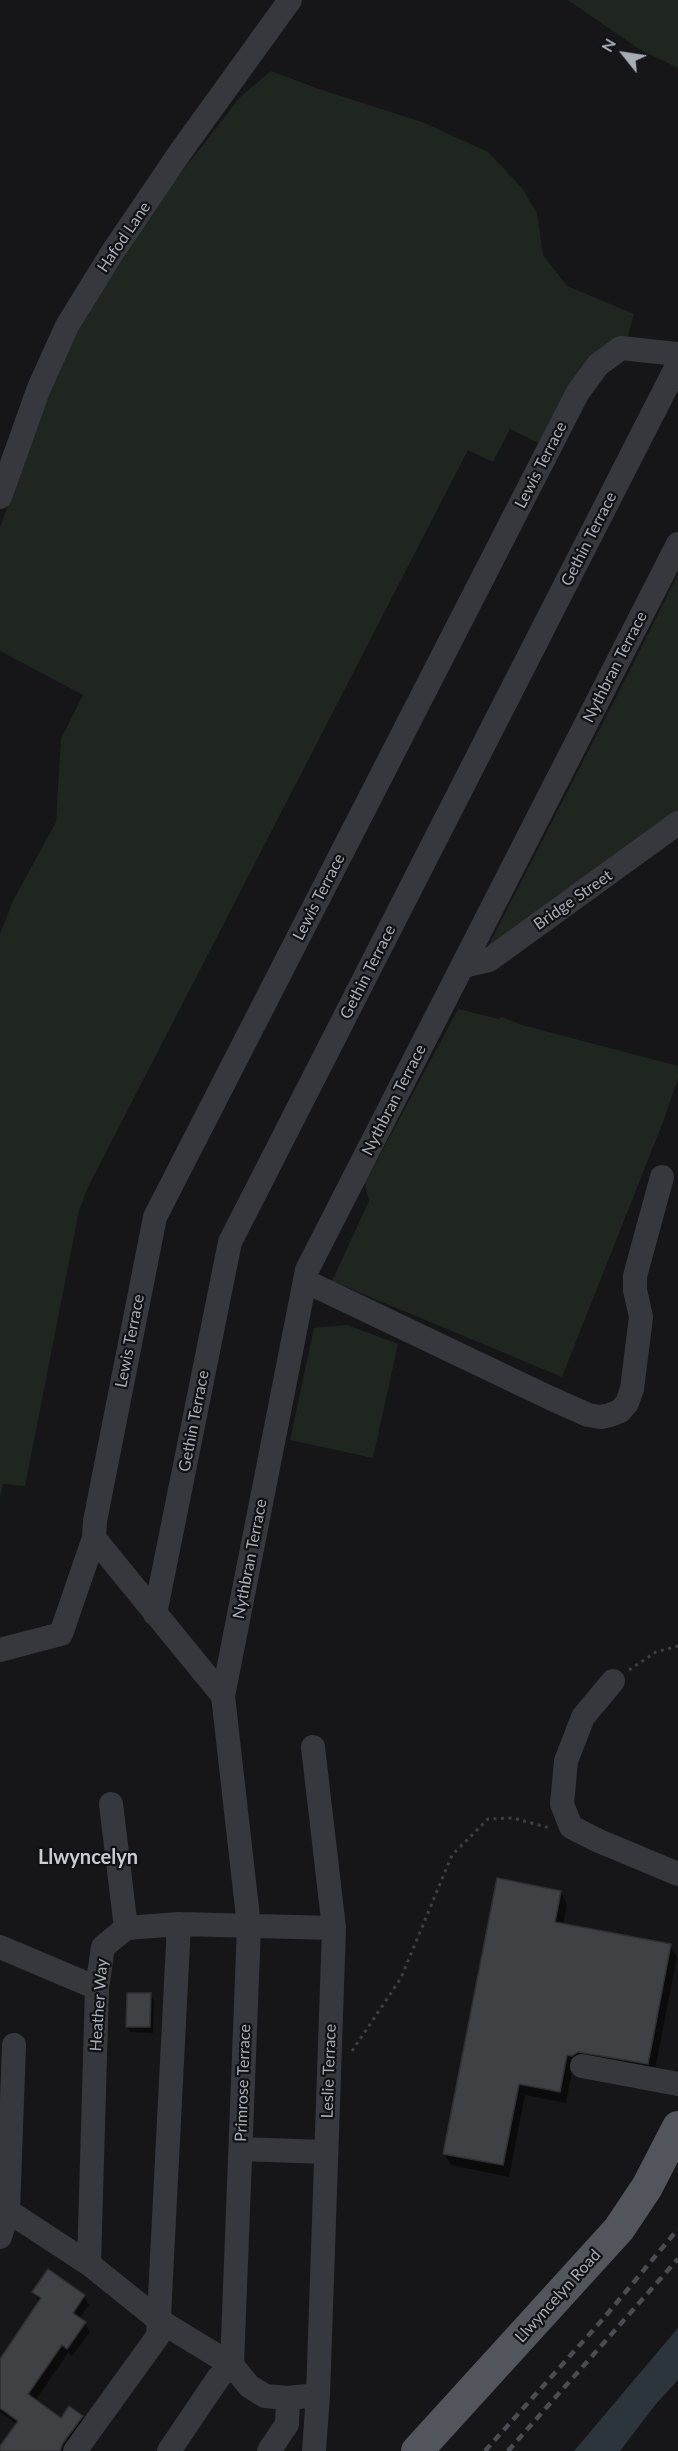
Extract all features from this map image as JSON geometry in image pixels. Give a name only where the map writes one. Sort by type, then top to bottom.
[{"type":"main road","name":"Llwyncelyn Road","points":[[417,2451],[619,2229],[647,2187],[678,2127]]},
{"type":"street","name":"Hafod Lane","points":[[0,497],[39,388],[67,326],[150,197],[290,0]]},
{"type":"street","name":"Lewis Terrace","points":[[0,1650],[61,1634],[94,1538],[95,1521],[155,1217],[578,392],[598,365],[621,348],[678,354]]},
{"type":"street","name":"Gethin Terrace","points":[[155,1614],[230,1242],[678,364]]},
{"type":"street","name":"Nythbran Terrace","points":[[223,1696],[307,1270],[678,544]]},
{"type":"street","name":"Bridge Street","points":[[462,966],[489,960],[678,824]]},
{"type":"street","points":[[305,1281],[550,1398],[588,1415],[601,1417],[620,1411],[627,1403],[632,1389],[641,1317],[634,1276],[662,1177]]},
{"type":"street","points":[[94,1538],[223,1696]]},
{"type":"street","points":[[613,1681],[583,1717],[566,1761],[562,1804],[571,1827],[678,1874]]},
{"type":"street","name":"Primrose Terrace","points":[[223,1696],[249,1926],[232,2364]]},
{"type":"street","name":"Leslie Terrace","points":[[313,1747],[334,1928],[318,2395],[314,2451]]},
{"type":"street","points":[[111,1804],[126,1928],[179,1924],[334,1928]]},
{"type":"street","points":[[75,2451],[158,2336],[179,1924]]},
{"type":"street","name":"Heather Way","points":[[89,2264],[98,1988],[103,1947],[126,1928]]},
{"type":"street","points":[[0,1947],[98,1988]]},
{"type":"street","points":[[0,2237],[8,2211],[14,2045]]},
{"type":"street","points":[[582,2067],[678,2084]]},
{"type":"street","points":[[241,2149],[326,2152]]},
{"type":"street","points":[[8,2211],[89,2264],[160,2321],[232,2364],[249,2386],[265,2396],[288,2398],[318,2395]]},
{"type":"street","points":[[169,2451],[219,2377],[232,2364]]},
{"type":"street","points":[[269,2451],[287,2424],[288,2398]]},
{"type":"path","points":[[613,1681],[656,1652],[678,1646]]},
{"type":"path","points":[[328,2080],[360,2040],[401,1978],[453,1854],[488,1819],[513,1818],[549,1828],[571,1827]]},
{"type":"shaded area","points":[[568,0],[678,0],[678,68],[639,49]]},
{"type":"shaded area","points":[[271,71],[422,122],[488,152],[522,188],[537,213],[543,255],[567,286],[634,314],[628,336],[614,340],[541,444],[510,429],[493,462],[468,450],[88,1187],[79,1211],[25,1486],[3,1484],[0,1497],[0,934],[13,901],[56,822],[61,739],[83,695],[0,651],[0,527],[68,343],[160,200],[240,97]]},
{"type":"shaded area","points":[[678,574],[678,814],[485,952],[627,676]]},
{"type":"shaded area","points":[[458,1009],[499,1019],[501,1017],[522,1025],[678,1066],[678,1079],[663,1122],[562,1377],[332,1281],[369,1201],[365,1183]]},
{"type":"shaded area","points":[[347,1325],[398,1344],[373,1458],[290,1440],[314,1328]]},
{"type":"shaded area","points":[[678,2328],[678,2380],[656,2404],[620,2451],[574,2451]]},
{"type":"building","points":[[497,1878],[561,1891],[555,1922],[671,1944],[648,2064],[578,2052],[572,2056],[567,2055],[560,2092],[519,2084],[503,2165],[443,2154]]},
{"type":"building","points":[[127,1993],[151,1993],[150,2027],[126,2027]]},
{"type":"building","points":[[48,2269],[85,2295],[73,2313],[86,2322],[67,2349],[62,2345],[28,2394],[61,2418],[69,2406],[83,2416],[63,2443],[60,2451],[0,2451],[0,2446],[18,2421],[0,2408],[0,2359],[41,2298],[32,2292]]},
{"type":"railway","points":[[485,2451],[603,2319],[678,2229]]},
{"type":"railway","points":[[508,2451],[678,2259]]},
{"type":"district","name":"Llwyncelyn","points":[[88,1858]]}]
